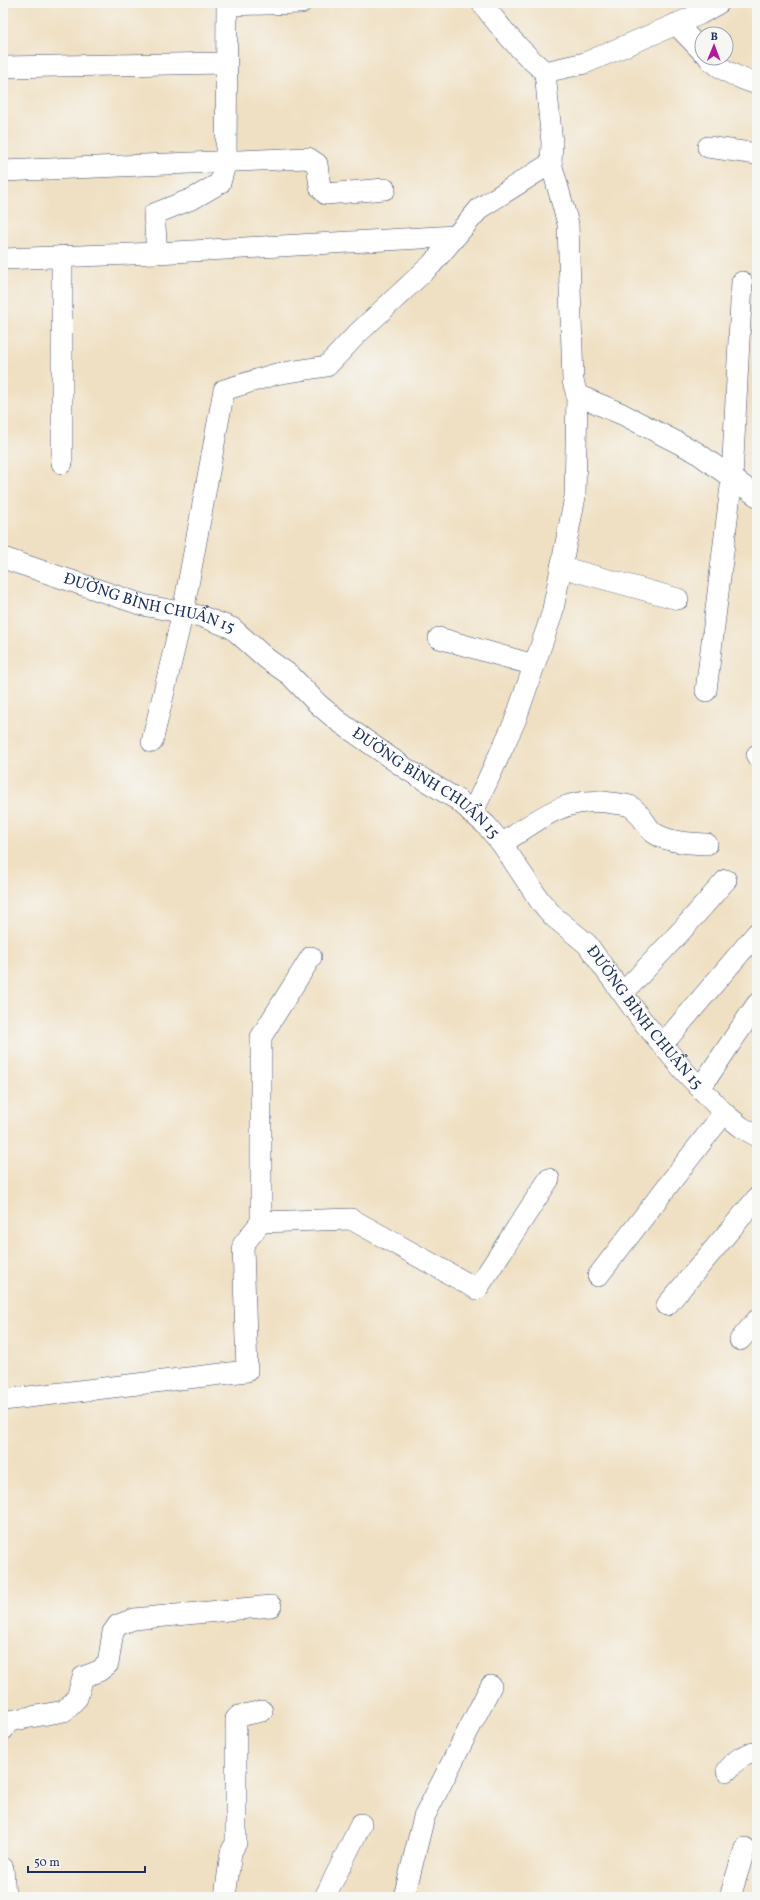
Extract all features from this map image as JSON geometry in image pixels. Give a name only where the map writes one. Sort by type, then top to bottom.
[{"type":"street","points":[[157,252],[154,214],[194,198],[220,183],[226,162],[227,4],[301,3]]},
{"type":"street","points":[[472,814],[514,721],[552,614],[575,497],[577,395],[572,381],[568,224],[551,163],[552,143],[546,72],[528,57],[503,31],[482,3]]},
{"type":"street","points":[[546,72],[585,63],[685,15],[719,3]]},
{"type":"street","points":[[685,15],[694,34]]},
{"type":"street","points":[[3,67],[226,63]]},
{"type":"street","points":[[718,66],[757,84]]},
{"type":"street","points":[[708,147],[757,154]]},
{"type":"street","points":[[3,172],[308,158],[317,164],[320,187],[326,194],[385,189]]},
{"type":"street","points":[[152,742],[183,612],[224,390],[276,374],[327,366],[358,334],[432,264],[480,208],[551,163]]},
{"type":"street","points":[[3,258],[157,252],[456,236]]},
{"type":"street","points":[[62,256],[62,463]]},
{"type":"street","points":[[706,691],[732,478],[742,282]]},
{"type":"street","points":[[577,395],[622,414],[696,452],[757,496]]},
{"type":"street","name":"ĐƯỜNG BÌNH CHUẨN 15","points":[[3,558],[143,605],[212,619],[232,628],[267,659],[290,675],[318,704],[338,721],[408,770],[458,800],[486,826],[502,844],[540,901],[554,916],[587,944],[641,1019],[685,1072],[724,1113],[741,1128],[757,1136]]},
{"type":"street","points":[[561,567],[678,600]]},
{"type":"street","points":[[439,638],[534,665]]},
{"type":"street","points":[[502,844],[552,811],[574,802],[602,801],[628,806],[641,814],[654,832],[676,842],[707,844]]},
{"type":"street","points":[[623,993],[683,929],[726,880]]},
{"type":"street","points":[[663,1044],[757,933]]},
{"type":"street","points":[[3,1400],[247,1371],[243,1245],[261,1222],[261,1038],[311,957]]},
{"type":"street","points":[[700,1087],[757,1004]]},
{"type":"street","points":[[598,1276],[724,1113]]},
{"type":"street","points":[[261,1222],[351,1219],[477,1290],[549,1179]]},
{"type":"street","points":[[667,1305],[757,1198]]},
{"type":"street","points":[[740,1340],[757,1320]]},
{"type":"street","points":[[3,1730],[9,1722],[64,1711],[77,1698],[83,1677],[99,1671],[108,1664],[114,1632],[118,1625],[134,1619],[271,1606]]},
{"type":"street","points":[[404,1897],[424,1817],[490,1686]]},
{"type":"street","points":[[225,1897],[231,1852],[236,1843],[236,1719],[239,1716],[262,1711]]},
{"type":"street","points":[[727,1771],[734,1761],[749,1753],[757,1753]]},
{"type":"street","points":[[325,1897],[361,1824]]},
{"type":"street","points":[[730,1897],[745,1848]]},
{"type":"street","points":[[3,1868],[5,1897]]}]
